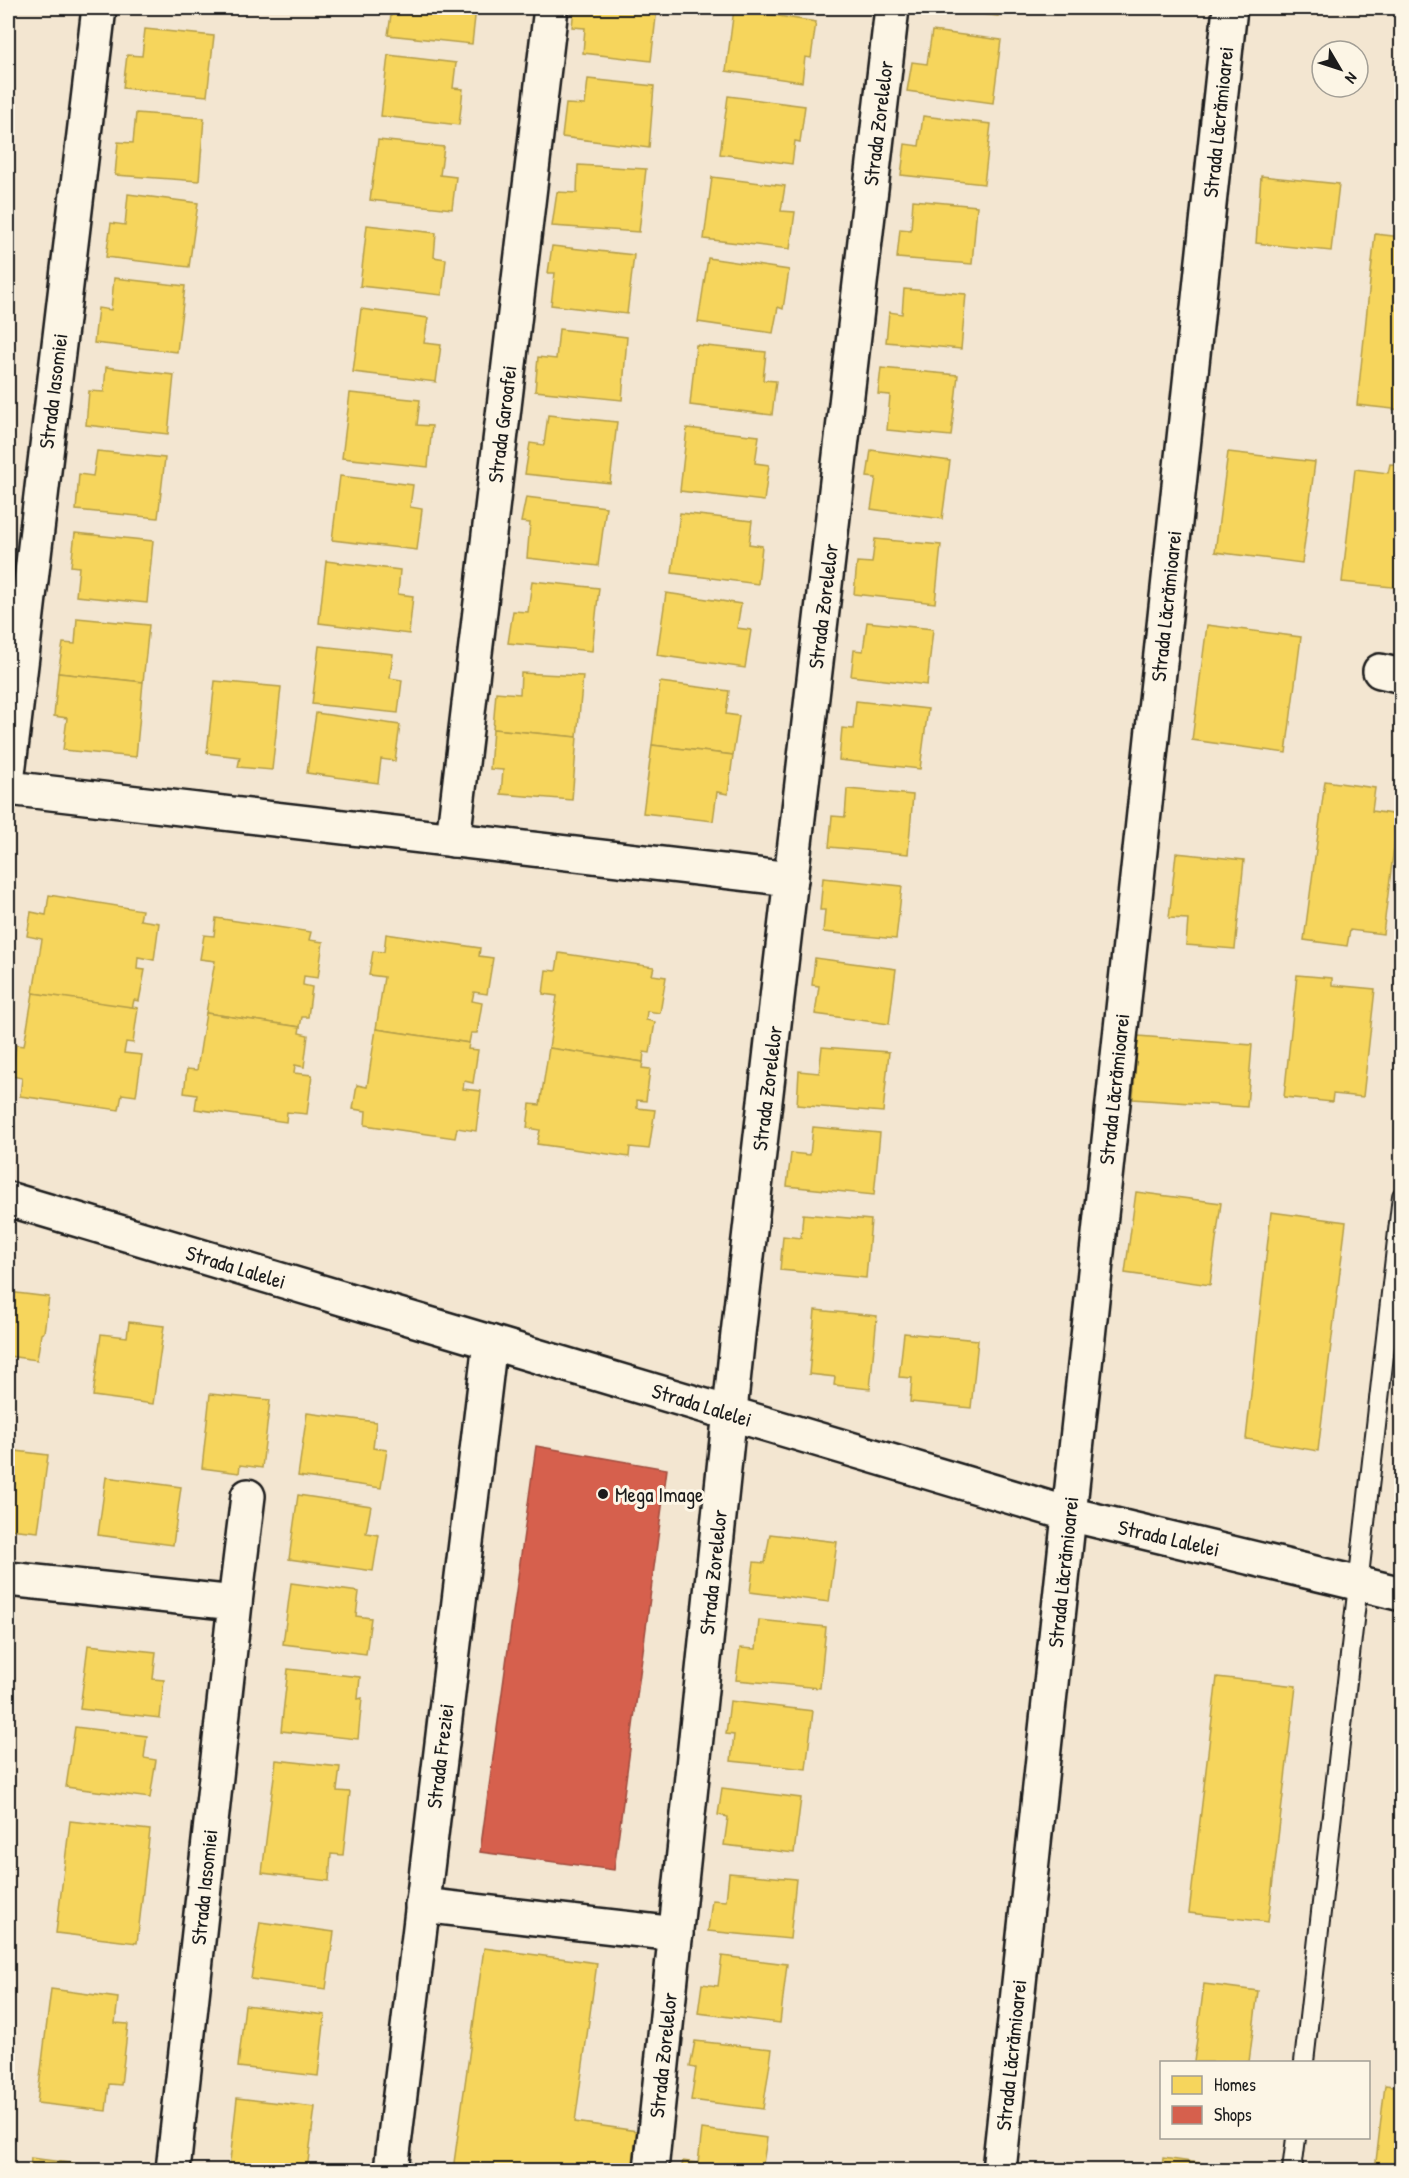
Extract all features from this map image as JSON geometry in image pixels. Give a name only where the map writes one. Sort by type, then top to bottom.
[{"type":"street","name":"Strada Iasomiei","points":[[8,774],[99,8]]},
{"type":"street","name":"Strada Garoafei","points":[[453,840],[551,8]]},
{"type":"street","name":"Strada Zorelelor","points":[[651,2170],[730,1413],[892,8]]},
{"type":"street","name":"Strada Lăcrămioarei","points":[[999,2170],[1230,8]]},
{"type":"street","points":[[8,788],[791,879]]},
{"type":"street","name":"Strada Lalelei","points":[[8,1199],[1069,1514],[1401,1594]]},
{"type":"street","name":"Strada Freziei","points":[[391,2170],[490,1342]]},
{"type":"street","name":"Strada Iasomiei","points":[[173,2170],[248,1496]]},
{"type":"street","points":[[8,1579],[235,1603]]},
{"type":"street","points":[[422,1905],[676,1934]]},
{"type":"lane","points":[[1305,2061],[1401,1196]]},
{"type":"lane","points":[[1292,2170],[1296,2139]]},
{"type":"building: Homes","points":[[166,8],[218,8],[218,12]]},
{"type":"building: Homes","points":[[392,8],[476,8],[472,44],[388,35]]},
{"type":"building: Homes","points":[[574,8],[657,8],[651,61],[583,53],[585,28],[572,27]]},
{"type":"building: Homes","points":[[924,8],[999,8],[998,16]]},
{"type":"building: Homes","points":[[734,9],[816,22],[811,58],[805,57],[802,82],[726,71]]},
{"type":"building: Homes","points":[[8,24],[14,25],[11,60],[8,60]]},
{"type":"building: Homes","points":[[145,29],[214,36],[207,96],[123,88],[127,55],[142,56]]},
{"type":"building: Homes","points":[[932,31],[1001,40],[993,103],[907,91],[912,62],[927,64]]},
{"type":"building: Homes","points":[[388,55],[456,63],[453,88],[463,89],[459,125],[381,116]]},
{"type":"building: Homes","points":[[588,79],[654,86],[649,148],[562,137],[566,104],[585,105]]},
{"type":"building: Homes","points":[[728,96],[805,106],[800,142],[795,141],[792,164],[720,154]]},
{"type":"building: Homes","points":[[136,113],[204,118],[199,181],[115,175],[118,142],[133,143]]},
{"type":"building: Homes","points":[[923,116],[991,124],[984,184],[901,175],[905,144],[919,146]]},
{"type":"building: Homes","points":[[1402,127],[1402,186],[1396,185]]},
{"type":"building: Homes","points":[[378,140],[444,147],[440,175],[456,177],[452,209],[370,200]]},
{"type":"building: Homes","points":[[578,165],[646,169],[639,232],[552,226],[557,192],[577,193]]},
{"type":"building: Homes","points":[[1261,176],[1339,184],[1331,251],[1256,243]]},
{"type":"building: Homes","points":[[712,177],[785,186],[781,211],[795,212],[790,249],[704,239]]},
{"type":"building: Homes","points":[[128,194],[198,203],[189,267],[106,257],[111,223],[125,225]]},
{"type":"building: Homes","points":[[913,200],[977,206],[972,264],[897,258],[900,229],[911,230]]},
{"type":"building: Homes","points":[[367,225],[436,233],[434,257],[446,259],[442,295],[360,286]]},
{"type":"building: Homes","points":[[1375,234],[1402,237],[1402,410],[1357,405]]},
{"type":"building: Homes","points":[[552,246],[634,255],[627,314],[551,305],[555,273],[548,273]]},
{"type":"building: Homes","points":[[708,258],[789,270],[783,309],[778,307],[773,333],[698,322]]},
{"type":"building: Homes","points":[[114,278],[185,286],[177,352],[94,343],[98,308],[111,310]]},
{"type":"building: Homes","points":[[904,289],[966,294],[961,349],[886,342],[889,312],[902,314]]},
{"type":"building: Homes","points":[[361,309],[428,318],[424,343],[441,345],[436,382],[353,372]]},
{"type":"building: Homes","points":[[559,329],[627,337],[622,400],[535,391],[538,357],[556,359]]},
{"type":"building: Homes","points":[[696,345],[766,352],[763,380],[776,381],[772,415],[690,405]]},
{"type":"building: Homes","points":[[106,367],[174,375],[168,434],[86,425],[89,391],[104,392]]},
{"type":"building: Homes","points":[[881,368],[958,375],[951,436],[887,430],[890,395],[878,394]]},
{"type":"building: Homes","points":[[350,393],[420,400],[417,425],[432,426],[428,467],[342,458]]},
{"type":"building: Homes","points":[[548,415],[617,422],[610,483],[525,474],[530,443],[544,445]]},
{"type":"building: Homes","points":[[687,428],[759,436],[755,463],[769,465],[764,501],[680,491]]},
{"type":"building: Homes","points":[[871,450],[950,461],[942,519],[871,509],[876,478],[867,477]]},
{"type":"building: Homes","points":[[97,451],[165,458],[158,518],[76,510],[79,474],[93,476]]},
{"type":"building: Homes","points":[[1228,452],[1315,462],[1302,563],[1215,552]]},
{"type":"building: Homes","points":[[1390,464],[1402,465],[1402,588],[1342,582],[1355,469],[1388,473]]},
{"type":"building: Homes","points":[[340,476],[413,485],[410,507],[422,509],[417,550],[332,540]]},
{"type":"building: Homes","points":[[526,497],[606,507],[598,566],[527,558],[530,523],[521,522]]},
{"type":"building: Homes","points":[[680,513],[752,521],[749,544],[762,546],[758,584],[672,573]]},
{"type":"building: Homes","points":[[75,533],[153,541],[147,603],[76,596],[79,567],[71,566]]},
{"type":"building: Homes","points":[[875,539],[941,545],[935,603],[854,594],[857,562],[872,563]]},
{"type":"building: Homes","points":[[326,561],[400,570],[398,594],[413,596],[409,634],[319,623]]},
{"type":"building: Homes","points":[[532,581],[599,588],[592,651],[508,643],[513,611],[528,612]]},
{"type":"building: Homes","points":[[666,593],[741,604],[737,628],[751,630],[745,668],[657,655]]},
{"type":"building: Homes","points":[[77,618],[149,625],[143,682],[58,673],[63,643],[75,644]]},
{"type":"building: Homes","points":[[867,622],[933,629],[927,685],[851,676],[854,650],[863,651]]},
{"type":"building: Homes","points":[[1207,625],[1301,637],[1286,753],[1192,740]]},
{"type":"building: Homes","points":[[319,646],[393,654],[390,678],[402,680],[398,713],[312,704]]},
{"type":"building: Homes","points":[[58,673],[143,682],[136,757],[63,750],[67,718],[54,716]]},
{"type":"building: Homes","points":[[521,673],[583,676],[577,737],[493,729],[496,692],[520,694]]},
{"type":"building: Homes","points":[[215,681],[281,687],[272,770],[238,767],[240,757],[207,753]]},
{"type":"building: Homes","points":[[660,682],[729,691],[726,714],[739,716],[733,755],[652,745]]},
{"type":"building: Homes","points":[[856,701],[928,709],[920,769],[839,760],[842,728],[853,729]]},
{"type":"building: Homes","points":[[316,713],[400,725],[395,761],[381,759],[378,783],[307,773]]},
{"type":"building: Homes","points":[[493,729],[577,737],[572,800],[501,794],[503,770],[490,769]]},
{"type":"building: Homes","points":[[652,745],[733,755],[728,794],[717,792],[713,821],[643,813]]},
{"type":"building: Homes","points":[[1325,781],[1375,788],[1372,811],[1398,815],[1383,934],[1350,930],[1347,946],[1304,940]]},
{"type":"building: Homes","points":[[847,789],[913,795],[908,854],[829,847],[832,816],[845,817]]},
{"type":"building: Homes","points":[[1176,853],[1244,860],[1235,949],[1186,945],[1188,919],[1169,918]]},
{"type":"building: Homes","points":[[823,878],[902,886],[896,939],[823,932],[825,910],[820,910]]},
{"type":"building: Homes","points":[[49,895],[142,910],[140,920],[159,923],[154,960],[138,957],[137,969],[145,970],[139,1001],[134,1000],[132,1009],[33,993],[42,939],[27,936],[31,912],[46,915]]},
{"type":"building: Homes","points":[[216,918],[311,932],[309,940],[323,942],[318,978],[304,976],[303,985],[312,987],[308,1017],[302,1017],[300,1027],[206,1013],[215,961],[200,959],[204,935],[214,936]]},
{"type":"building: Homes","points":[[386,934],[480,948],[479,956],[493,958],[487,994],[474,992],[472,1001],[482,1003],[477,1033],[471,1033],[469,1043],[376,1029],[384,977],[369,975],[373,951],[384,952]]},
{"type":"building: Homes","points":[[559,953],[654,967],[652,975],[666,977],[660,1013],[647,1011],[646,1020],[655,1022],[650,1053],[644,1052],[643,1062],[549,1048],[557,996],[543,994],[546,970],[556,971]]},
{"type":"building: Homes","points":[[815,958],[896,969],[889,1024],[815,1014],[819,986],[812,985]]},
{"type":"building: Homes","points":[[1297,975],[1332,978],[1332,985],[1375,989],[1363,1097],[1333,1094],[1332,1102],[1284,1097]]},
{"type":"building: Homes","points":[[33,993],[138,1008],[133,1043],[126,1042],[124,1053],[142,1055],[136,1096],[122,1094],[119,1110],[20,1096],[22,1078],[12,1076],[16,1045],[24,1046]]},
{"type":"building: Homes","points":[[206,1013],[300,1027],[299,1033],[308,1035],[304,1067],[295,1065],[294,1073],[312,1075],[307,1114],[287,1112],[286,1122],[195,1109],[197,1095],[184,1093],[187,1069],[197,1070]]},
{"type":"building: Homes","points":[[376,1029],[469,1043],[468,1049],[478,1050],[473,1083],[464,1081],[463,1089],[481,1091],[476,1131],[457,1128],[455,1138],[365,1125],[366,1111],[353,1109],[357,1085],[367,1087]]},
{"type":"building: Homes","points":[[1138,1036],[1252,1045],[1247,1107],[1133,1099]]},
{"type":"building: Homes","points":[[822,1047],[889,1052],[883,1112],[797,1105],[799,1071],[819,1073]]},
{"type":"building: Homes","points":[[549,1048],[643,1062],[642,1068],[650,1069],[646,1101],[637,1100],[637,1108],[655,1110],[649,1149],[630,1147],[629,1157],[537,1144],[540,1130],[527,1128],[530,1104],[540,1105]]},
{"type":"building: Homes","points":[[813,1127],[880,1133],[874,1195],[787,1186],[791,1153],[810,1155]]},
{"type":"building: Homes","points":[[1136,1192],[1221,1203],[1210,1285],[1125,1273]]},
{"type":"building: Homes","points":[[1271,1212],[1346,1222],[1318,1451],[1246,1439]]},
{"type":"building: Homes","points":[[803,1214],[871,1220],[866,1278],[780,1270],[783,1236],[801,1238]]},
{"type":"building: Homes","points":[[8,1292],[49,1297],[37,1360],[8,1356]]},
{"type":"building: Homes","points":[[815,1310],[877,1316],[870,1389],[834,1385],[835,1377],[809,1374]]},
{"type":"building: Homes","points":[[129,1322],[164,1326],[153,1404],[93,1396],[101,1334],[127,1337]]},
{"type":"building: Homes","points":[[904,1333],[978,1340],[971,1408],[910,1402],[912,1378],[899,1377]]},
{"type":"building: Homes","points":[[210,1394],[270,1400],[262,1468],[240,1465],[239,1473],[202,1468]]},
{"type":"building: Homes","points":[[307,1413],[376,1422],[373,1448],[387,1450],[381,1488],[298,1476]]},
{"type":"building: Homes","points":[[8,1450],[48,1455],[38,1532],[8,1529]]},
{"type":"building: Homes","points":[[106,1477],[181,1487],[173,1545],[98,1535]]},
{"type":"building: Homes","points":[[298,1495],[371,1506],[366,1533],[379,1535],[373,1571],[289,1559]]},
{"type":"building: Homes","points":[[770,1534],[837,1542],[829,1602],[750,1592],[754,1562],[765,1563]]},
{"type":"building: Homes","points":[[291,1583],[359,1592],[356,1616],[371,1618],[366,1654],[283,1644]]},
{"type":"building: Homes","points":[[759,1620],[826,1627],[820,1688],[736,1680],[740,1648],[756,1649]]},
{"type":"building: Homes","points":[[8,1638],[13,1638],[8,1688]]},
{"type":"building: Homes","points":[[88,1645],[156,1652],[153,1679],[164,1680],[160,1718],[80,1709]]},
{"type":"building: Homes","points":[[288,1669],[360,1677],[358,1699],[362,1698],[358,1739],[281,1731]]},
{"type":"building: Homes","points":[[1217,1677],[1296,1686],[1268,1922],[1189,1913]]},
{"type":"building: Homes","points":[[730,1701],[813,1711],[806,1769],[731,1761],[734,1735],[726,1734]]},
{"type":"building: Homes","points":[[75,1727],[147,1736],[144,1758],[156,1760],[150,1798],[66,1787]]},
{"type":"building: Homes","points":[[276,1760],[340,1767],[337,1791],[350,1792],[343,1855],[331,1854],[329,1881],[262,1873]]},
{"type":"building: Homes","points":[[722,1788],[801,1798],[794,1853],[724,1845],[728,1817],[718,1815]]},
{"type":"building: Homes","points":[[1402,1815],[1402,1867],[1396,1866]]},
{"type":"building: Homes","points":[[70,1821],[150,1830],[137,1943],[56,1933]]},
{"type":"building: Homes","points":[[729,1873],[796,1879],[790,1939],[708,1931],[712,1900],[726,1901]]},
{"type":"building: Homes","points":[[260,1922],[334,1932],[326,1989],[251,1979]]},
{"type":"building: Homes","points":[[484,1948],[597,1963],[575,2122],[637,2131],[632,2170],[453,2170]]},
{"type":"building: Homes","points":[[722,1956],[787,1964],[780,2023],[698,2013],[702,1984],[718,1986]]},
{"type":"building: Homes","points":[[1204,1984],[1258,1991],[1249,2061],[1194,2061]]},
{"type":"building: Homes","points":[[51,1989],[118,1998],[115,2023],[128,2024],[121,2085],[109,2084],[106,2111],[37,2103]]},
{"type":"building: Homes","points":[[245,2005],[325,2015],[318,2076],[238,2067]]},
{"type":"building: Homes","points":[[695,2041],[772,2049],[763,2109],[691,2100],[696,2068],[690,2067]]},
{"type":"building: Homes","points":[[1385,2085],[1402,2087],[1402,2170],[1375,2170]]},
{"type":"building: Homes","points":[[237,2098],[315,2107],[307,2170],[229,2170]]},
{"type":"building: Homes","points":[[702,2129],[767,2138],[762,2170],[681,2170],[683,2161],[698,2163]]},
{"type":"building: Homes","points":[[31,2158],[100,2167],[99,2170],[30,2170]]},
{"type":"building: Homes","points":[[1163,2158],[1242,2169],[1242,2170],[1162,2170]]},
{"type":"building: Shops","points":[[536,1446],[667,1469],[614,1870],[480,1852]]},
{"type":"place","name":"Mega Image","points":[[603,1494]]}]
